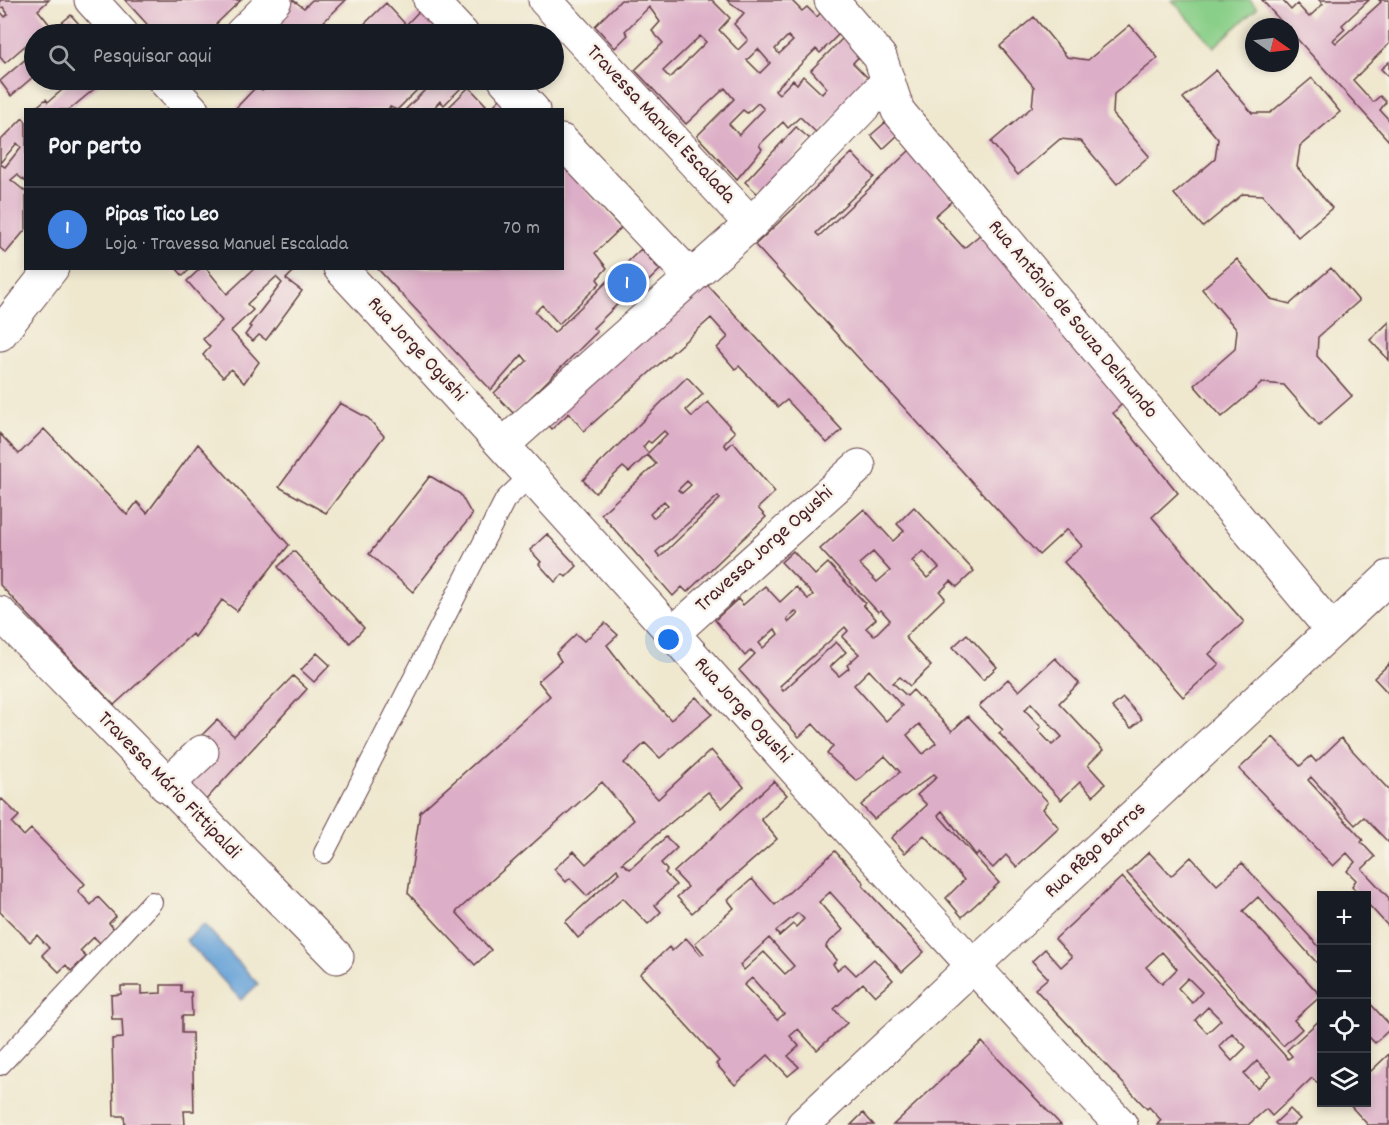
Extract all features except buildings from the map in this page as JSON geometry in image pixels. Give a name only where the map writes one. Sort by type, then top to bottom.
[{"type":"street","points":[[91,0],[113,24]]},
{"type":"street","points":[[251,24],[275,0]]},
{"type":"street","points":[[430,0],[453,24]]},
{"type":"street","name":"Travessa Manuel Escalada","points":[[544,0],[751,224]]},
{"type":"street","name":"Rua Antônio de Souza Delmundo","points":[[831,0],[880,57],[897,111],[1332,630]]},
{"type":"street","name":"Travessa Manuel Escalada","points":[[504,444],[751,224],[888,81]]},
{"type":"street","points":[[514,90],[531,108]]},
{"type":"street","points":[[564,143],[691,278]]},
{"type":"street","points":[[0,334],[11,299],[49,270]]},
{"type":"street","name":"Rua Jorge Ogushi","points":[[342,270],[504,444],[972,966],[1121,1125]]},
{"type":"street","name":"Travessa Jorge Ogushi","points":[[672,634],[859,466]]},
{"type":"street","name":"Rua Rêgo Barros","points":[[803,1125],[1389,577]]},
{"type":"street","name":"Travessa Mário Fittipaldi","points":[[0,613],[166,786],[337,957]]},
{"type":"street","points":[[166,786],[202,752]]},
{"type":"lane","points":[[324,853],[505,500],[531,475]]},
{"type":"lane","points":[[0,1065],[152,902]]},
{"type":"green space","points":[[1172,0],[1250,0],[1257,8],[1214,47]]},
{"type":"water","points":[[204,924],[258,984],[241,1000],[186,940]]},
{"type":"place","name":"Pipas Tico Leo","points":[[627,283]]}]
